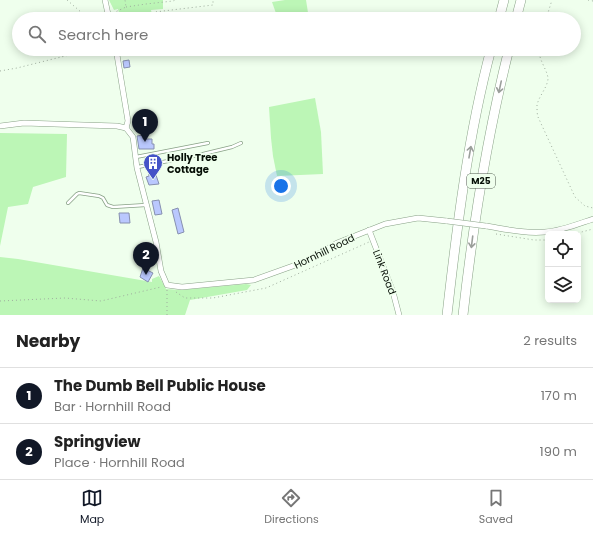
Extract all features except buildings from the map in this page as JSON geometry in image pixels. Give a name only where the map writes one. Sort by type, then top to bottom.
[{"type":"highway","points":[[501,12],[504,0]]},
{"type":"highway","points":[[518,12],[521,0]]},
{"type":"highway","name":"M25","points":[[447,315],[468,160],[489,56]]},
{"type":"highway","name":"M25","points":[[463,315],[480,190],[501,79],[507,56]]},
{"type":"street","points":[[105,0],[108,12]]},
{"type":"street","points":[[117,56],[128,121],[126,128]]},
{"type":"street","points":[[0,126],[24,123],[117,126],[126,128],[133,137],[137,168],[147,205],[161,271],[167,285]]},
{"type":"street","name":"Hornhill Road","points":[[167,285],[182,287],[254,280],[304,262],[337,243],[369,230],[385,224],[418,218],[526,232],[555,231],[593,219]]},
{"type":"street","name":"Link Road","points":[[369,230],[393,292],[398,315]]},
{"type":"lane","points":[[136,157],[208,143]]},
{"type":"lane","points":[[137,168],[203,154],[232,147],[241,143]]},
{"type":"lane","points":[[68,203],[79,193],[99,196],[103,198],[107,205],[113,207],[147,205]]},
{"type":"path","points":[[67,0],[81,12]]},
{"type":"path","points":[[125,0],[126,7]]},
{"type":"path","points":[[116,12],[126,7],[173,2],[176,0]]},
{"type":"path","points":[[155,12],[213,5],[213,0]]},
{"type":"path","points":[[548,12],[552,0]]},
{"type":"path","points":[[588,0],[593,1]]},
{"type":"path","points":[[0,71],[65,56]]},
{"type":"path","points":[[540,56],[548,78],[537,105],[538,118],[575,197],[585,206],[593,208]]},
{"type":"path","points":[[581,232],[593,229]]},
{"type":"path","points":[[496,234],[534,240],[545,240]]},
{"type":"path","points":[[0,301],[66,298],[101,301],[167,285],[167,315]]},
{"type":"green space","points":[[109,0],[163,0],[163,9],[151,10],[151,12],[119,12],[118,9],[114,10]]},
{"type":"green space","points":[[285,0],[306,0],[308,12],[276,12],[272,2]]},
{"type":"green space","points":[[315,98],[321,132],[323,174],[277,176],[273,156],[269,107]]},
{"type":"green space","points":[[0,133],[67,134],[66,177],[33,187],[28,204],[8,207],[0,246]]},
{"type":"green space","points":[[0,257],[152,282],[152,279],[159,276],[166,289],[181,290],[246,284],[251,285],[247,290],[190,300],[185,315],[0,315]]},
{"type":"place","name":"The Dumb Bell Public House","points":[[145,142]]},
{"type":"place","name":"Holly Tree Cottage","points":[[153,180]]},
{"type":"place","name":"Springview","points":[[146,275]]}]
